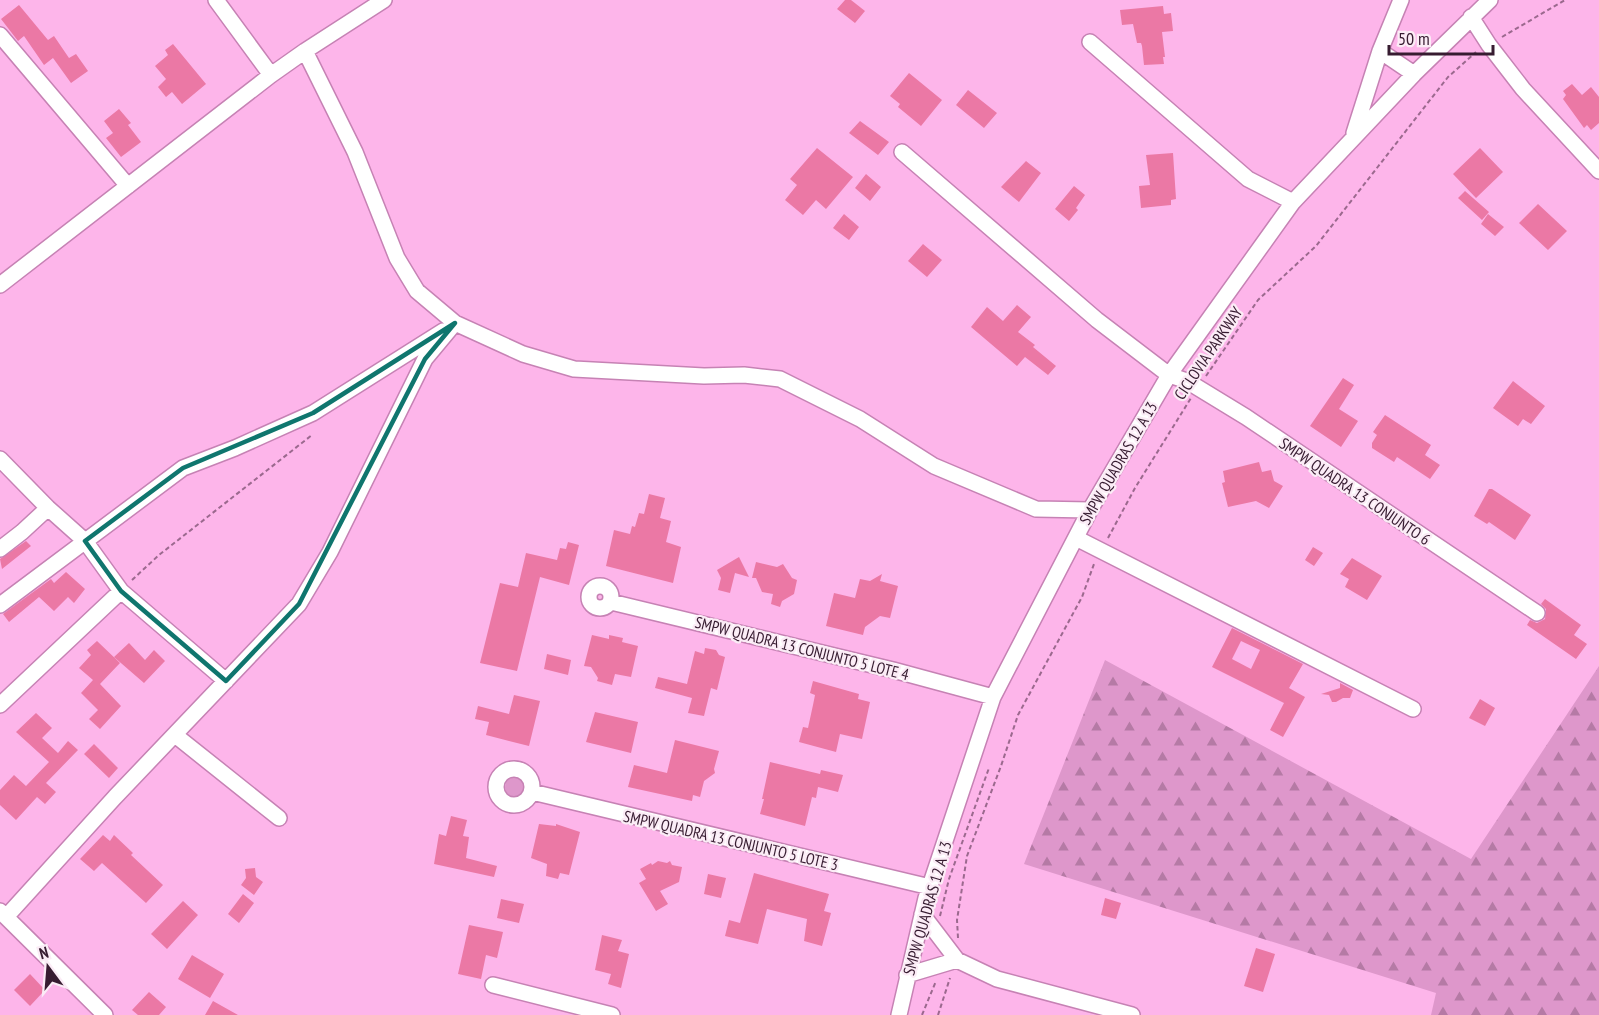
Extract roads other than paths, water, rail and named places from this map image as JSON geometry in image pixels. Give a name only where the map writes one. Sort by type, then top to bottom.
[{"type":"street","points":[[216,0],[271,75]]},
{"type":"street","points":[[0,285],[271,75],[384,0]]},
{"type":"street","points":[[1351,141],[1380,51],[1401,0]]},
{"type":"street","name":"SMPW QUADRAS 12 A 13","points":[[899,1015],[922,914],[993,697],[1090,510],[1169,375],[1293,202],[1414,74],[1490,0]]},
{"type":"street","points":[[1471,17],[1489,45],[1523,89],[1599,171]]},
{"type":"street","points":[[0,35],[128,186]]},
{"type":"street","points":[[1090,42],[1248,179],[1293,202]]},
{"type":"street","points":[[305,51],[355,152],[397,258],[417,291],[455,323],[523,354],[574,369],[704,376],[744,375],[780,379],[860,419],[945,470],[1036,509],[1090,510]]},
{"type":"street","points":[[1380,51],[1414,74]]},
{"type":"street","name":"SMPW QUADRA 13 CONJUNTO 6","points":[[902,152],[1097,320],[1169,375],[1199,387],[1537,613]]},
{"type":"street","points":[[0,605],[183,468],[235,448],[312,413],[455,323]]},
{"type":"street","points":[[105,1015],[3,914],[299,604],[330,552],[425,358],[455,323]]},
{"type":"street","points":[[0,459],[48,508],[85,540],[121,591],[226,681]]},
{"type":"street","points":[[0,549],[48,508]]},
{"type":"street","points":[[1076,538],[1413,709]]},
{"type":"street","points":[[0,705],[121,591]]},
{"type":"street","name":"SMPW QUADRA 13 CONJUNTO 5 LOTE 4","points":[[611,602],[893,670],[993,697]]},
{"type":"street","points":[[175,735],[279,818]]},
{"type":"street","name":"SMPW QUADRA 13 CONJUNTO 5 LOTE 3","points":[[532,792],[930,887]]},
{"type":"street","points":[[922,914],[957,960],[997,979],[1132,1015]]},
{"type":"street","points":[[907,975],[957,960]]},
{"type":"street","points":[[493,985],[612,1015]]}]
